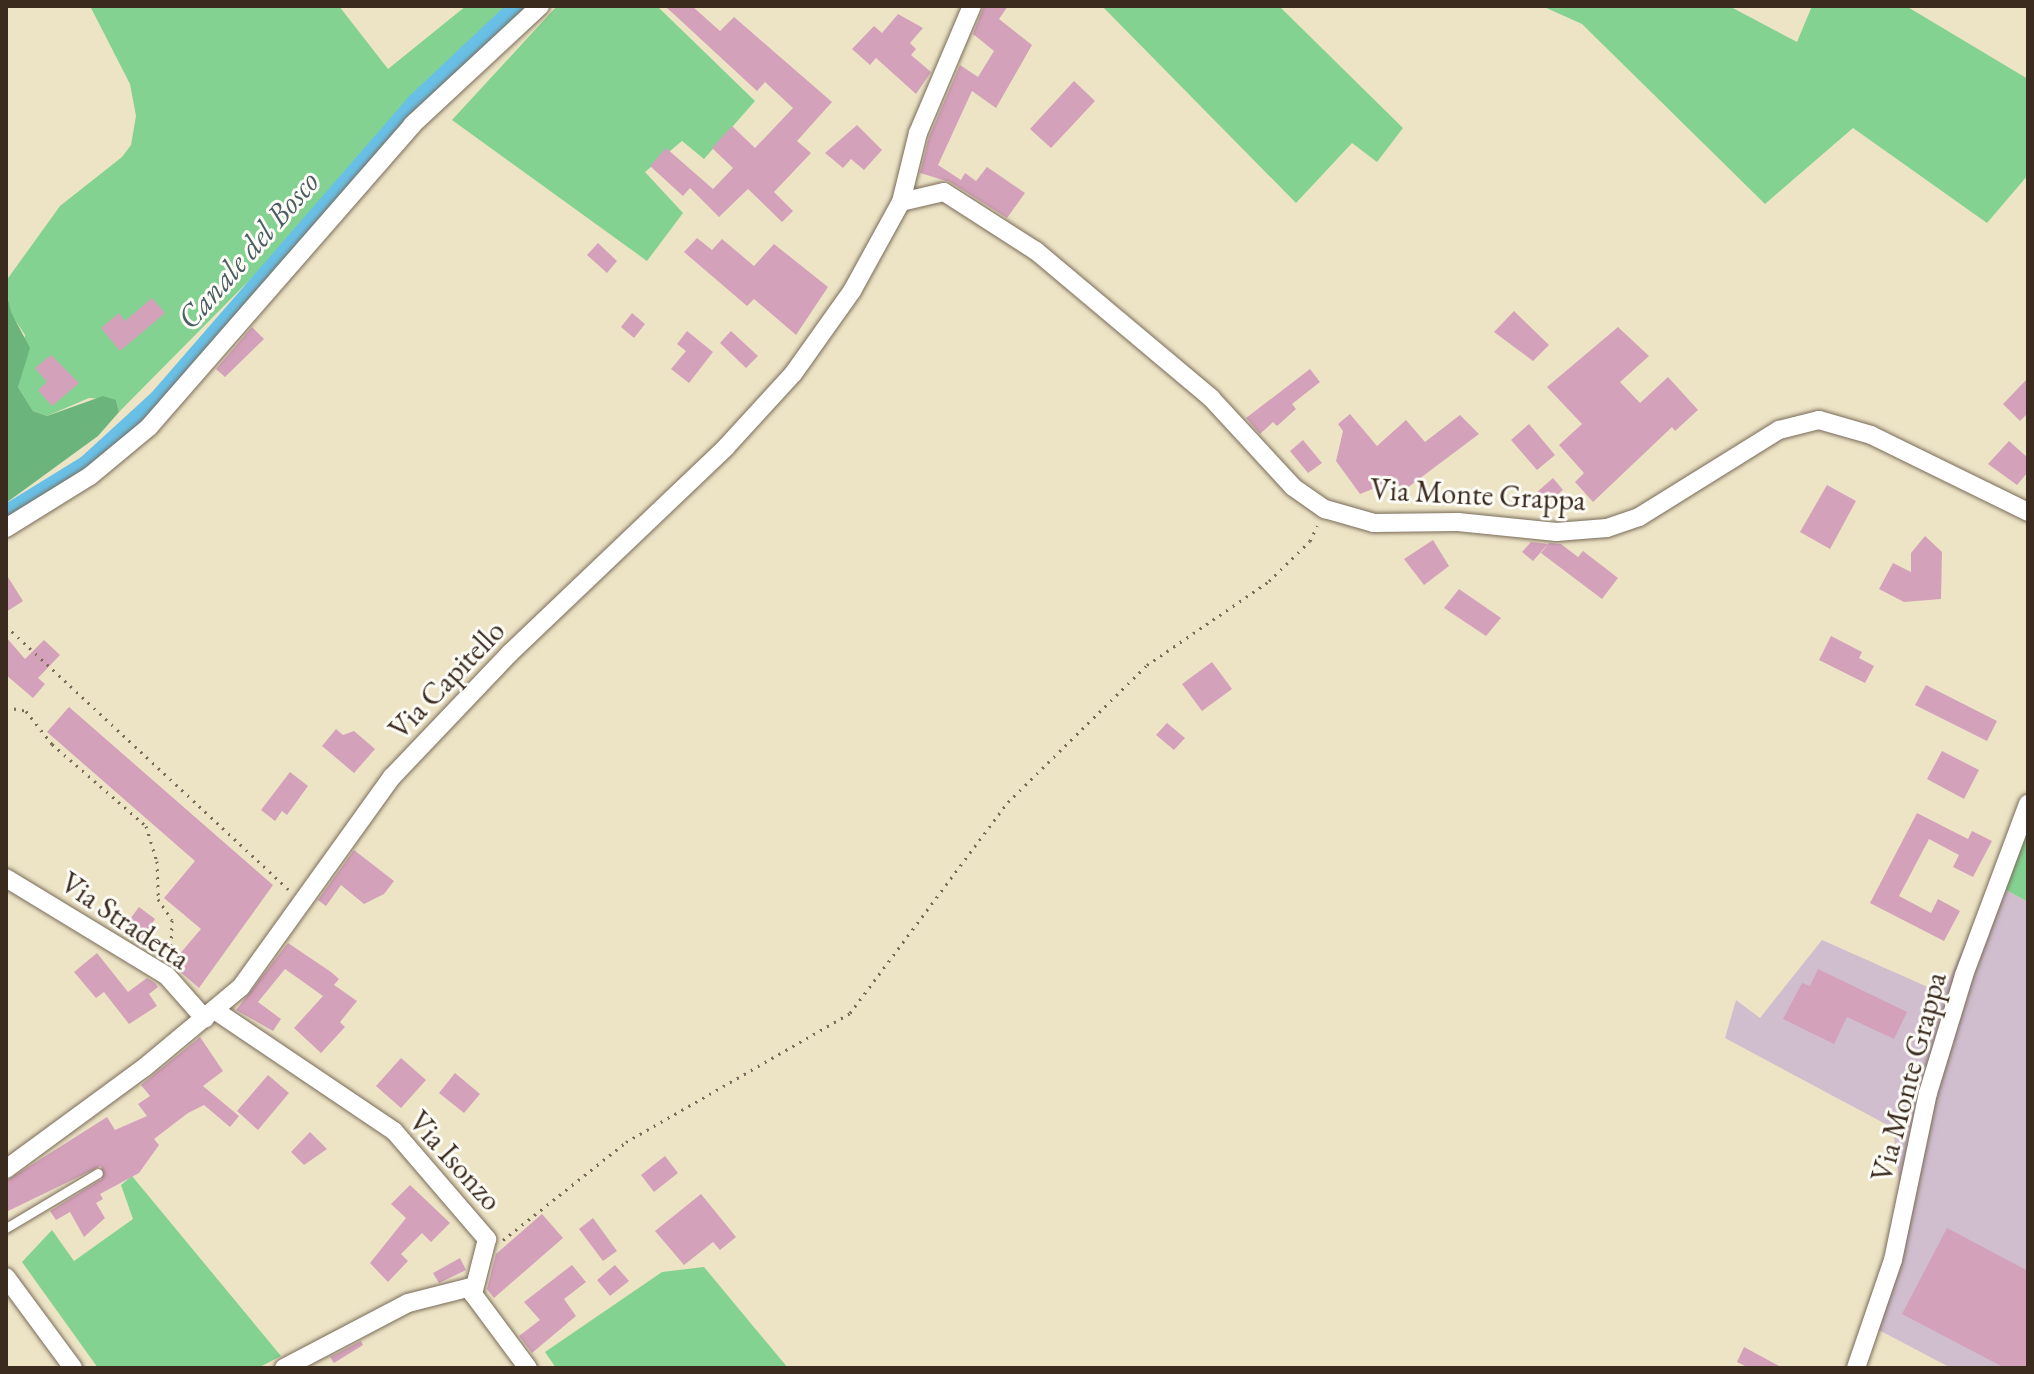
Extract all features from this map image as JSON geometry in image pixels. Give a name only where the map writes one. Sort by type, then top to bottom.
[{"type":"street","points":[[6,528],[78,485],[149,427],[289,270],[412,125],[540,6]]},
{"type":"street","name":"Via Capitello","points":[[6,1169],[210,1015],[264,960],[392,777],[510,653],[726,447],[793,374],[852,291],[901,202],[918,133],[972,6]]},
{"type":"street","name":"Via Monte Grappa","points":[[901,202],[944,192],[1036,251],[1211,398],[1293,487],[1325,509],[1374,523],[1458,522],[1556,532],[1607,528],[1639,517],[1779,430],[1819,420],[1871,435],[2028,512]]},
{"type":"street","name":"Via Monte Grappa","points":[[1856,1368],[1893,1260],[1928,1093],[1964,975],[2028,804]]},
{"type":"street","name":"Via Stradetta","points":[[6,878],[167,976],[210,1015]]},
{"type":"street","name":"Via Isonzo","points":[[210,1015],[394,1131],[487,1239],[485,1255],[471,1287]]},
{"type":"street","points":[[6,1277],[73,1368]]},
{"type":"street","points":[[284,1368],[408,1303],[471,1287],[528,1368]]},
{"type":"lane","points":[[6,1228],[98,1173]]},
{"type":"path","points":[[485,1255],[626,1142],[850,1013],[1008,802],[1147,665],[1269,581],[1310,541],[1325,509]]},
{"type":"path","points":[[6,626],[76,689],[117,734],[286,885],[299,910]]},
{"type":"path","points":[[6,707],[26,711],[52,744],[146,826],[157,861],[158,899],[172,920],[175,938],[167,976]]},
{"type":"shaded area","points":[[1992,882],[2028,902],[2028,1368],[1951,1368],[1875,1328],[1902,1208],[1893,1128],[1725,1038],[1736,1000],[1760,1018],[1822,940],[1930,988],[1948,982]]},
{"type":"green space","points":[[90,6],[339,6],[388,69],[466,6],[512,6],[373,140],[300,229],[119,412],[116,400],[89,398],[47,416],[33,411],[18,387],[25,335],[10,312],[6,281],[60,206],[122,157],[131,145],[136,116],[130,84]]},
{"type":"green space","points":[[557,6],[657,6],[755,101],[704,159],[682,141],[645,172],[683,213],[647,261],[452,120]]},
{"type":"green space","points":[[1102,6],[1279,6],[1403,128],[1377,162],[1352,143],[1296,203]]},
{"type":"green space","points":[[1542,6],[1729,6],[1797,42],[1812,6],[1906,6],[2028,79],[2028,175],[1987,223],[1853,128],[1765,204],[1582,24]]},
{"type":"green space","points":[[6,289],[11,312],[30,348],[18,387],[33,411],[47,416],[103,396],[116,400],[119,412],[98,436],[6,503]]},
{"type":"green space","points":[[2028,814],[2028,902],[1992,882]]},
{"type":"green space","points":[[132,1176],[281,1356],[258,1368],[98,1368],[22,1262],[52,1230],[74,1261],[133,1219],[121,1185]]},
{"type":"green space","points":[[704,1267],[788,1368],[556,1368],[545,1352],[662,1272]]},
{"type":"building","points":[[665,6],[692,6],[720,31],[734,17],[832,102],[797,141],[811,153],[774,192],[793,211],[782,222],[748,189],[719,217],[690,188],[683,196],[650,166],[666,148],[713,189],[733,168],[712,148],[732,126],[755,148],[793,108],[765,82],[757,91]]},
{"type":"building","points":[[984,6],[1008,6],[999,19],[1032,45],[996,108],[972,91],[938,165],[961,180],[965,173],[976,181],[987,167],[1025,193],[1007,218],[950,182],[920,173],[929,137],[960,65],[978,77],[994,51],[973,34]]},
{"type":"building","points":[[898,14],[923,28],[910,43],[916,49],[911,55],[931,72],[916,94],[876,58],[870,65],[852,49],[874,26],[882,33]]},
{"type":"building","points":[[1074,81],[1095,101],[1051,148],[1030,129]]},
{"type":"building","points":[[857,125],[882,150],[864,170],[851,159],[843,168],[825,153]]},
{"type":"building","points":[[697,238],[712,250],[722,239],[754,266],[774,244],[828,287],[796,335],[754,299],[747,306],[684,252]]},
{"type":"building","points":[[598,243],[617,261],[607,273],[587,255]]},
{"type":"building","points":[[152,298],[165,313],[120,351],[101,328],[119,313],[125,321]]},
{"type":"building","points":[[1514,311],[1549,345],[1533,361],[1494,332]]},
{"type":"building","points":[[632,313],[645,324],[634,338],[621,327]]},
{"type":"building","points":[[252,327],[264,339],[225,377],[216,369]]},
{"type":"building","points":[[1618,327],[1649,356],[1620,382],[1640,403],[1668,377],[1698,410],[1675,431],[1672,427],[1593,502],[1575,482],[1584,473],[1559,445],[1582,424],[1547,387]]},
{"type":"building","points":[[687,331],[713,352],[689,383],[671,369],[686,351],[677,344]]},
{"type":"building","points":[[731,331],[758,356],[746,368],[720,343]]},
{"type":"building","points":[[51,355],[79,383],[52,406],[38,390],[47,382],[35,368]]},
{"type":"building","points":[[1310,369],[1320,382],[1292,404],[1296,409],[1277,426],[1273,422],[1260,434],[1246,418]]},
{"type":"building","points":[[2028,378],[2028,413],[2020,421],[2003,404]]},
{"type":"building","points":[[1350,414],[1377,446],[1406,420],[1425,442],[1460,415],[1479,434],[1403,491],[1395,480],[1360,494],[1336,461],[1343,431],[1338,424]]},
{"type":"building","points":[[1529,424],[1555,455],[1537,470],[1511,440]]},
{"type":"building","points":[[1303,440],[1322,463],[1308,473],[1290,451]]},
{"type":"building","points":[[2009,441],[2028,458],[2028,472],[2017,485],[1988,464]]},
{"type":"building","points":[[1553,478],[1563,490],[1546,504],[1536,493]]},
{"type":"building","points":[[1827,485],[1856,501],[1830,549],[1800,532]]},
{"type":"building","points":[[1925,536],[1942,552],[1941,599],[1904,602],[1879,589],[1893,563],[1911,572],[1911,553]]},
{"type":"building","points":[[1433,540],[1449,566],[1424,585],[1404,559]]},
{"type":"building","points":[[1531,542],[1548,544],[1533,561],[1522,552]]},
{"type":"building","points":[[1549,543],[1561,544],[1578,557],[1583,551],[1618,578],[1602,599],[1541,553]]},
{"type":"building","points":[[6,574],[23,601],[6,612]]},
{"type":"building","points":[[1459,589],[1501,618],[1486,636],[1444,608]]},
{"type":"building","points":[[1831,636],[1862,652],[1859,658],[1874,666],[1865,683],[1819,660]]},
{"type":"building","points":[[6,637],[25,659],[44,640],[60,655],[38,678],[45,684],[33,698],[6,675]]},
{"type":"building","points":[[1212,662],[1232,689],[1202,711],[1182,684]]},
{"type":"building","points":[[1926,685],[1997,721],[1987,741],[1915,705]]},
{"type":"building","points":[[69,707],[273,885],[199,988],[171,964],[201,929],[164,898],[195,861],[47,732]]},
{"type":"building","points":[[1167,723],[1185,738],[1174,750],[1156,735]]},
{"type":"building","points":[[336,729],[343,735],[354,731],[375,749],[354,773],[322,746]]},
{"type":"building","points":[[1942,751],[1979,770],[1964,799],[1927,779]]},
{"type":"building","points":[[290,772],[308,786],[287,815],[282,811],[275,821],[261,810]]},
{"type":"building","points":[[1917,813],[1968,839],[1972,831],[1992,841],[1973,877],[1953,867],[1959,855],[1929,839],[1899,896],[1931,913],[1938,899],[1960,911],[1944,941],[1870,903]]},
{"type":"building","points":[[354,850],[394,881],[384,894],[364,904],[341,885],[326,906],[318,900]]},
{"type":"building","points":[[139,907],[155,919],[142,938],[125,926]]},
{"type":"building","points":[[288,943],[331,972],[339,979],[334,985],[357,1001],[340,1022],[345,1027],[321,1053],[294,1028],[323,996],[285,969],[258,1002],[281,1019],[273,1031],[236,1010]]},
{"type":"building","points":[[97,953],[128,992],[147,978],[155,983],[158,987],[149,994],[157,1006],[129,1024],[104,992],[96,998],[74,972]]},
{"type":"building","points":[[1818,969],[1907,1012],[1894,1039],[1847,1017],[1834,1044],[1783,1019],[1802,983],[1810,986]]},
{"type":"building","points":[[200,1037],[223,1071],[203,1086],[239,1116],[230,1127],[204,1105],[188,1113],[154,1139],[159,1145],[139,1173],[100,1194],[103,1199],[96,1203],[105,1218],[84,1237],[70,1212],[56,1220],[50,1211],[102,1179],[101,1166],[6,1212],[6,1181],[107,1117],[115,1130],[147,1116],[138,1104],[150,1096],[141,1085]]},
{"type":"building","points":[[401,1058],[426,1080],[401,1108],[376,1086]]},
{"type":"building","points":[[455,1073],[480,1094],[464,1113],[439,1093]]},
{"type":"building","points":[[268,1075],[289,1093],[258,1130],[237,1111]]},
{"type":"building","points":[[310,1132],[327,1149],[304,1165],[291,1152]]},
{"type":"building","points":[[665,1156],[678,1173],[654,1192],[641,1175]]},
{"type":"building","points":[[410,1185],[450,1223],[431,1242],[422,1233],[401,1254],[408,1261],[388,1282],[370,1263],[406,1218],[391,1204]]},
{"type":"building","points":[[701,1194],[736,1237],[720,1250],[713,1242],[684,1265],[655,1231]]},
{"type":"building","points":[[542,1214],[563,1238],[494,1298],[487,1289],[496,1254]]},
{"type":"building","points":[[593,1218],[617,1251],[603,1261],[579,1229]]},
{"type":"building","points":[[1947,1228],[2028,1271],[2028,1368],[2005,1368],[1902,1314]]},
{"type":"building","points":[[460,1258],[466,1270],[439,1283],[433,1273]]},
{"type":"building","points":[[572,1265],[586,1282],[564,1299],[576,1316],[532,1353],[519,1336],[540,1320],[524,1302]]},
{"type":"building","points":[[615,1265],[629,1281],[610,1296],[597,1280]]},
{"type":"building","points":[[361,1341],[363,1345],[334,1363],[330,1357]]},
{"type":"building","points":[[1744,1347],[1783,1368],[1749,1368],[1737,1362]]},
{"type":"waterway","name":"Canale del Bosco","points":[[6,514],[87,464],[158,399],[414,104],[518,6]]}]
